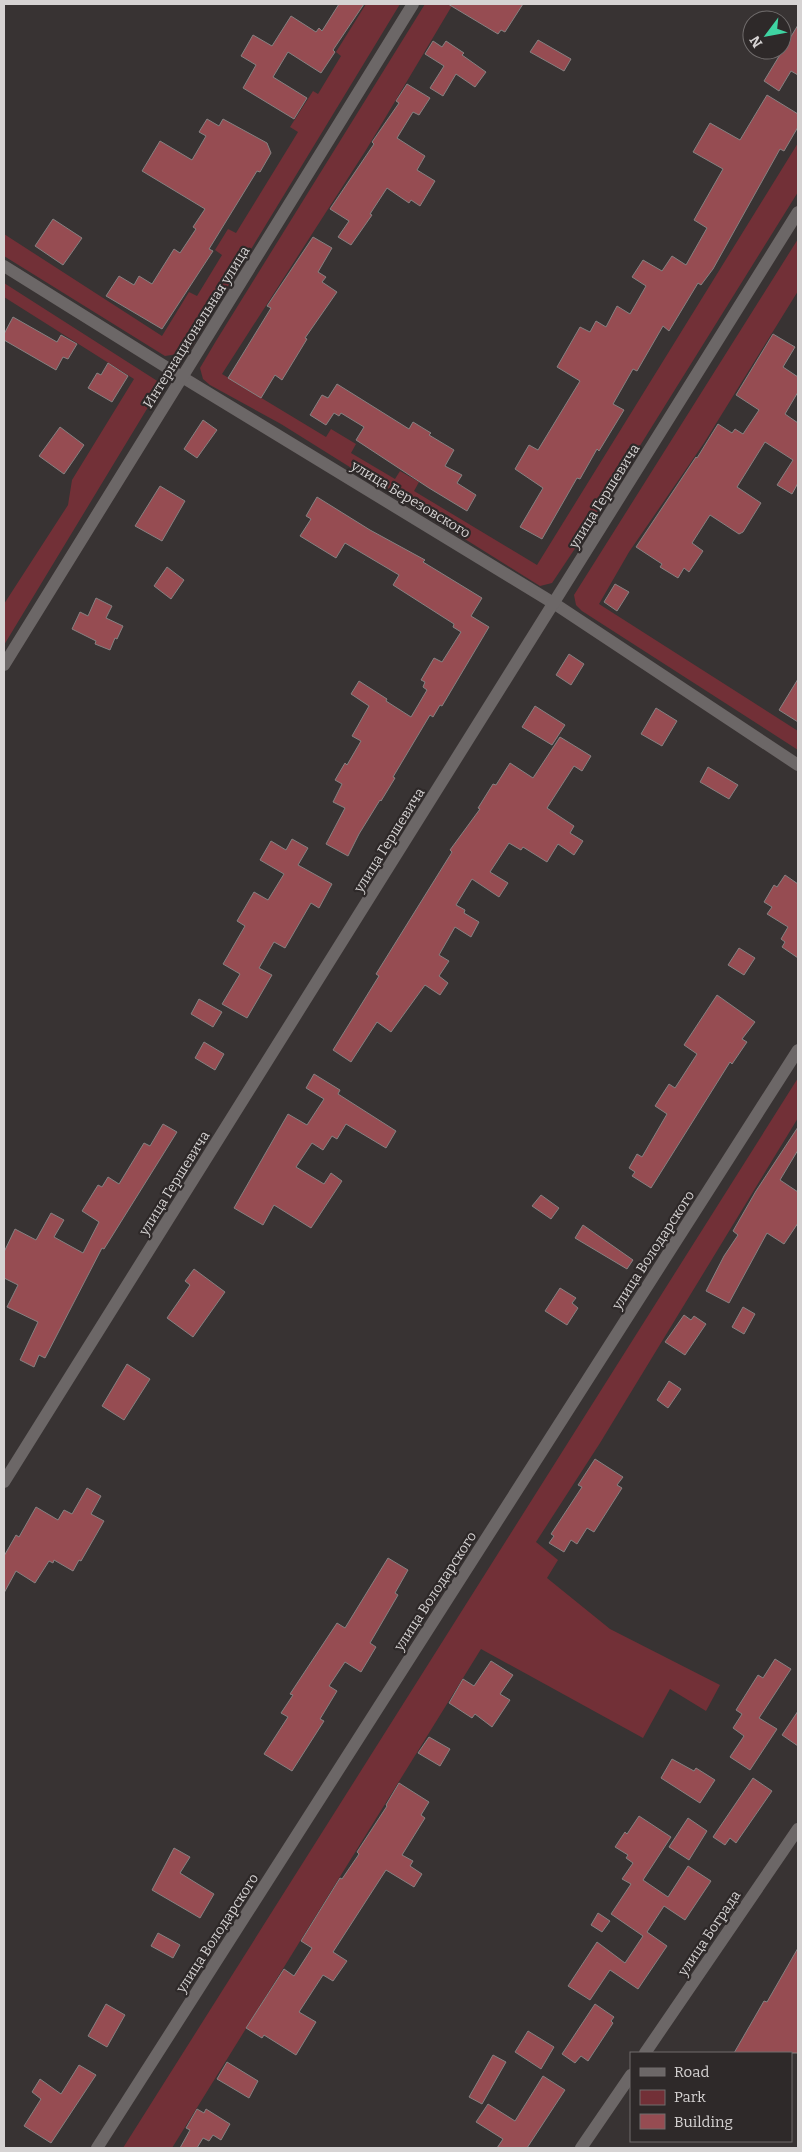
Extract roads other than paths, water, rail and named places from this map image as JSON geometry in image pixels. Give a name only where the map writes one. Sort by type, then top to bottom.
[{"type":"street","name":"Интернациональная улица","points":[[4,664],[413,4]]},
{"type":"street","name":"улица Гершевича","points":[[4,1482],[555,604],[798,212]]},
{"type":"street","name":"улица Березовского","points":[[4,266],[182,377],[555,604],[798,765]]},
{"type":"street","name":"улица Володарского","points":[[97,2148],[798,1050]]},
{"type":"street","name":"улица Бограда","points":[[646,2052],[798,1829]]},
{"type":"street","points":[[581,2148],[630,2076]]}]
